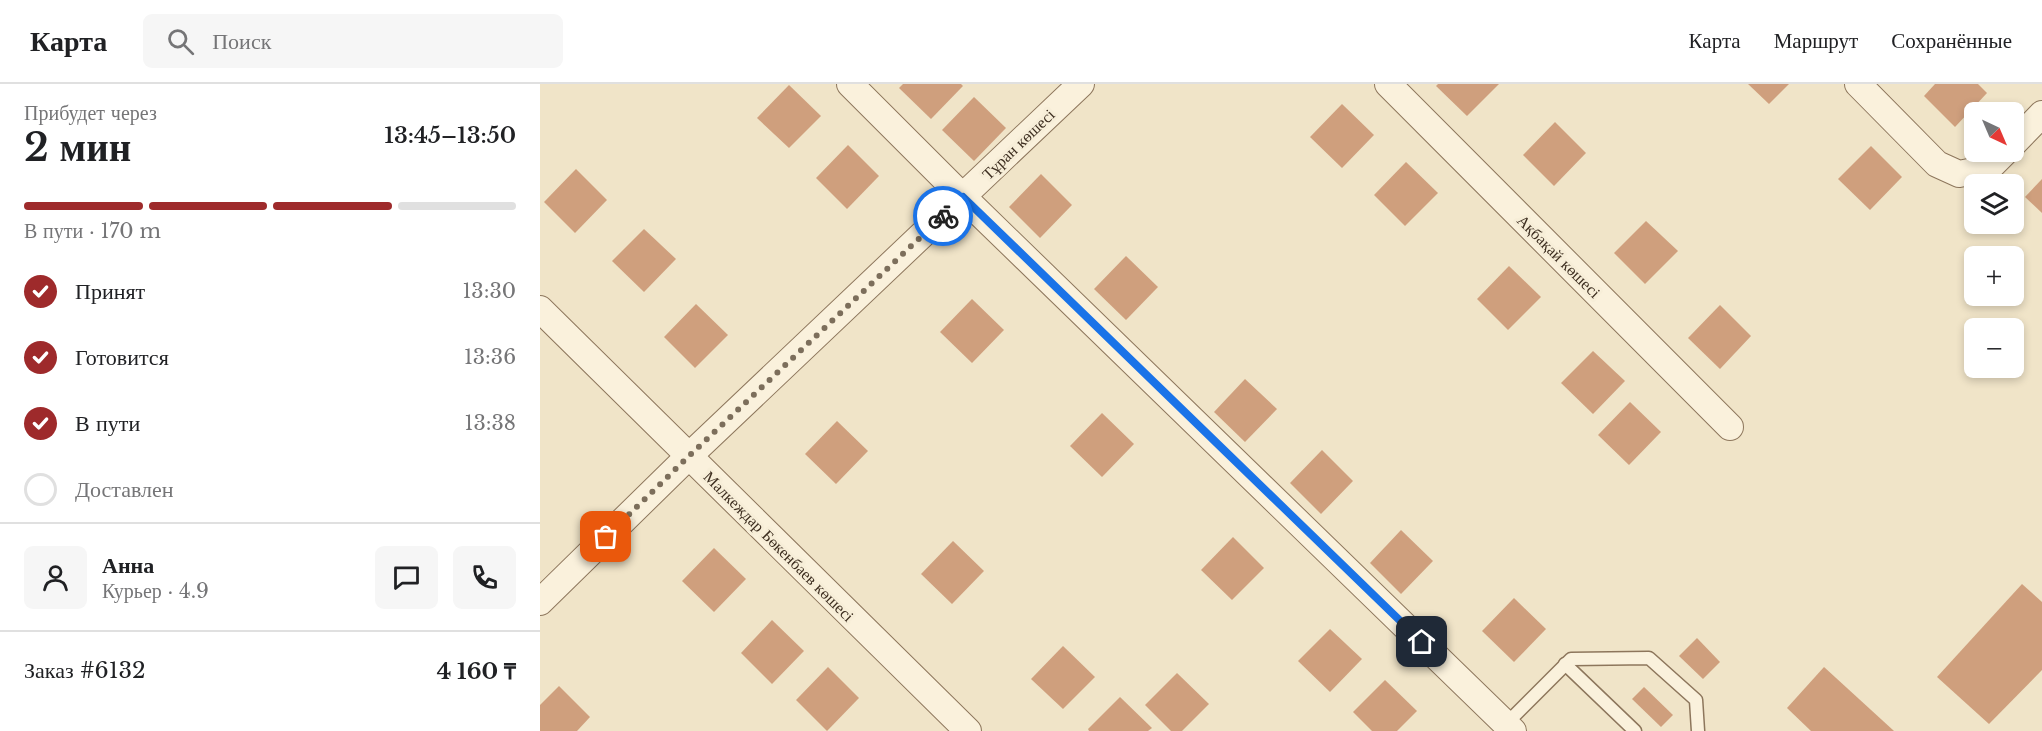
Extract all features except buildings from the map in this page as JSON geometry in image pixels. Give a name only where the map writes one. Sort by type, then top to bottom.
[{"type":"street","points":[[850,84],[963,197],[1510,728]]},
{"type":"street","name":"Тұран көшесі","points":[[540,602],[689,456],[1081,84]]},
{"type":"street","name":"Ақбақай көшесі","points":[[1389,84],[1730,427]]},
{"type":"street","points":[[1858,84],[1937,164],[1959,174],[1989,168],[1995,162]]},
{"type":"street","points":[[2024,133],[2042,114]]},
{"type":"street","name":"Малкеждар Бөкенбаев көшесі","points":[[540,309],[968,731]]},
{"type":"lane","points":[[1510,728],[1571,659],[1649,658],[1696,700],[1698,731]]},
{"type":"lane","points":[[1565,664],[1635,731]]},
{"type":"way so far","points":[[606,537],[943,216]]},
{"type":"route","points":[[943,216],[963,197],[1422,642]]}]
